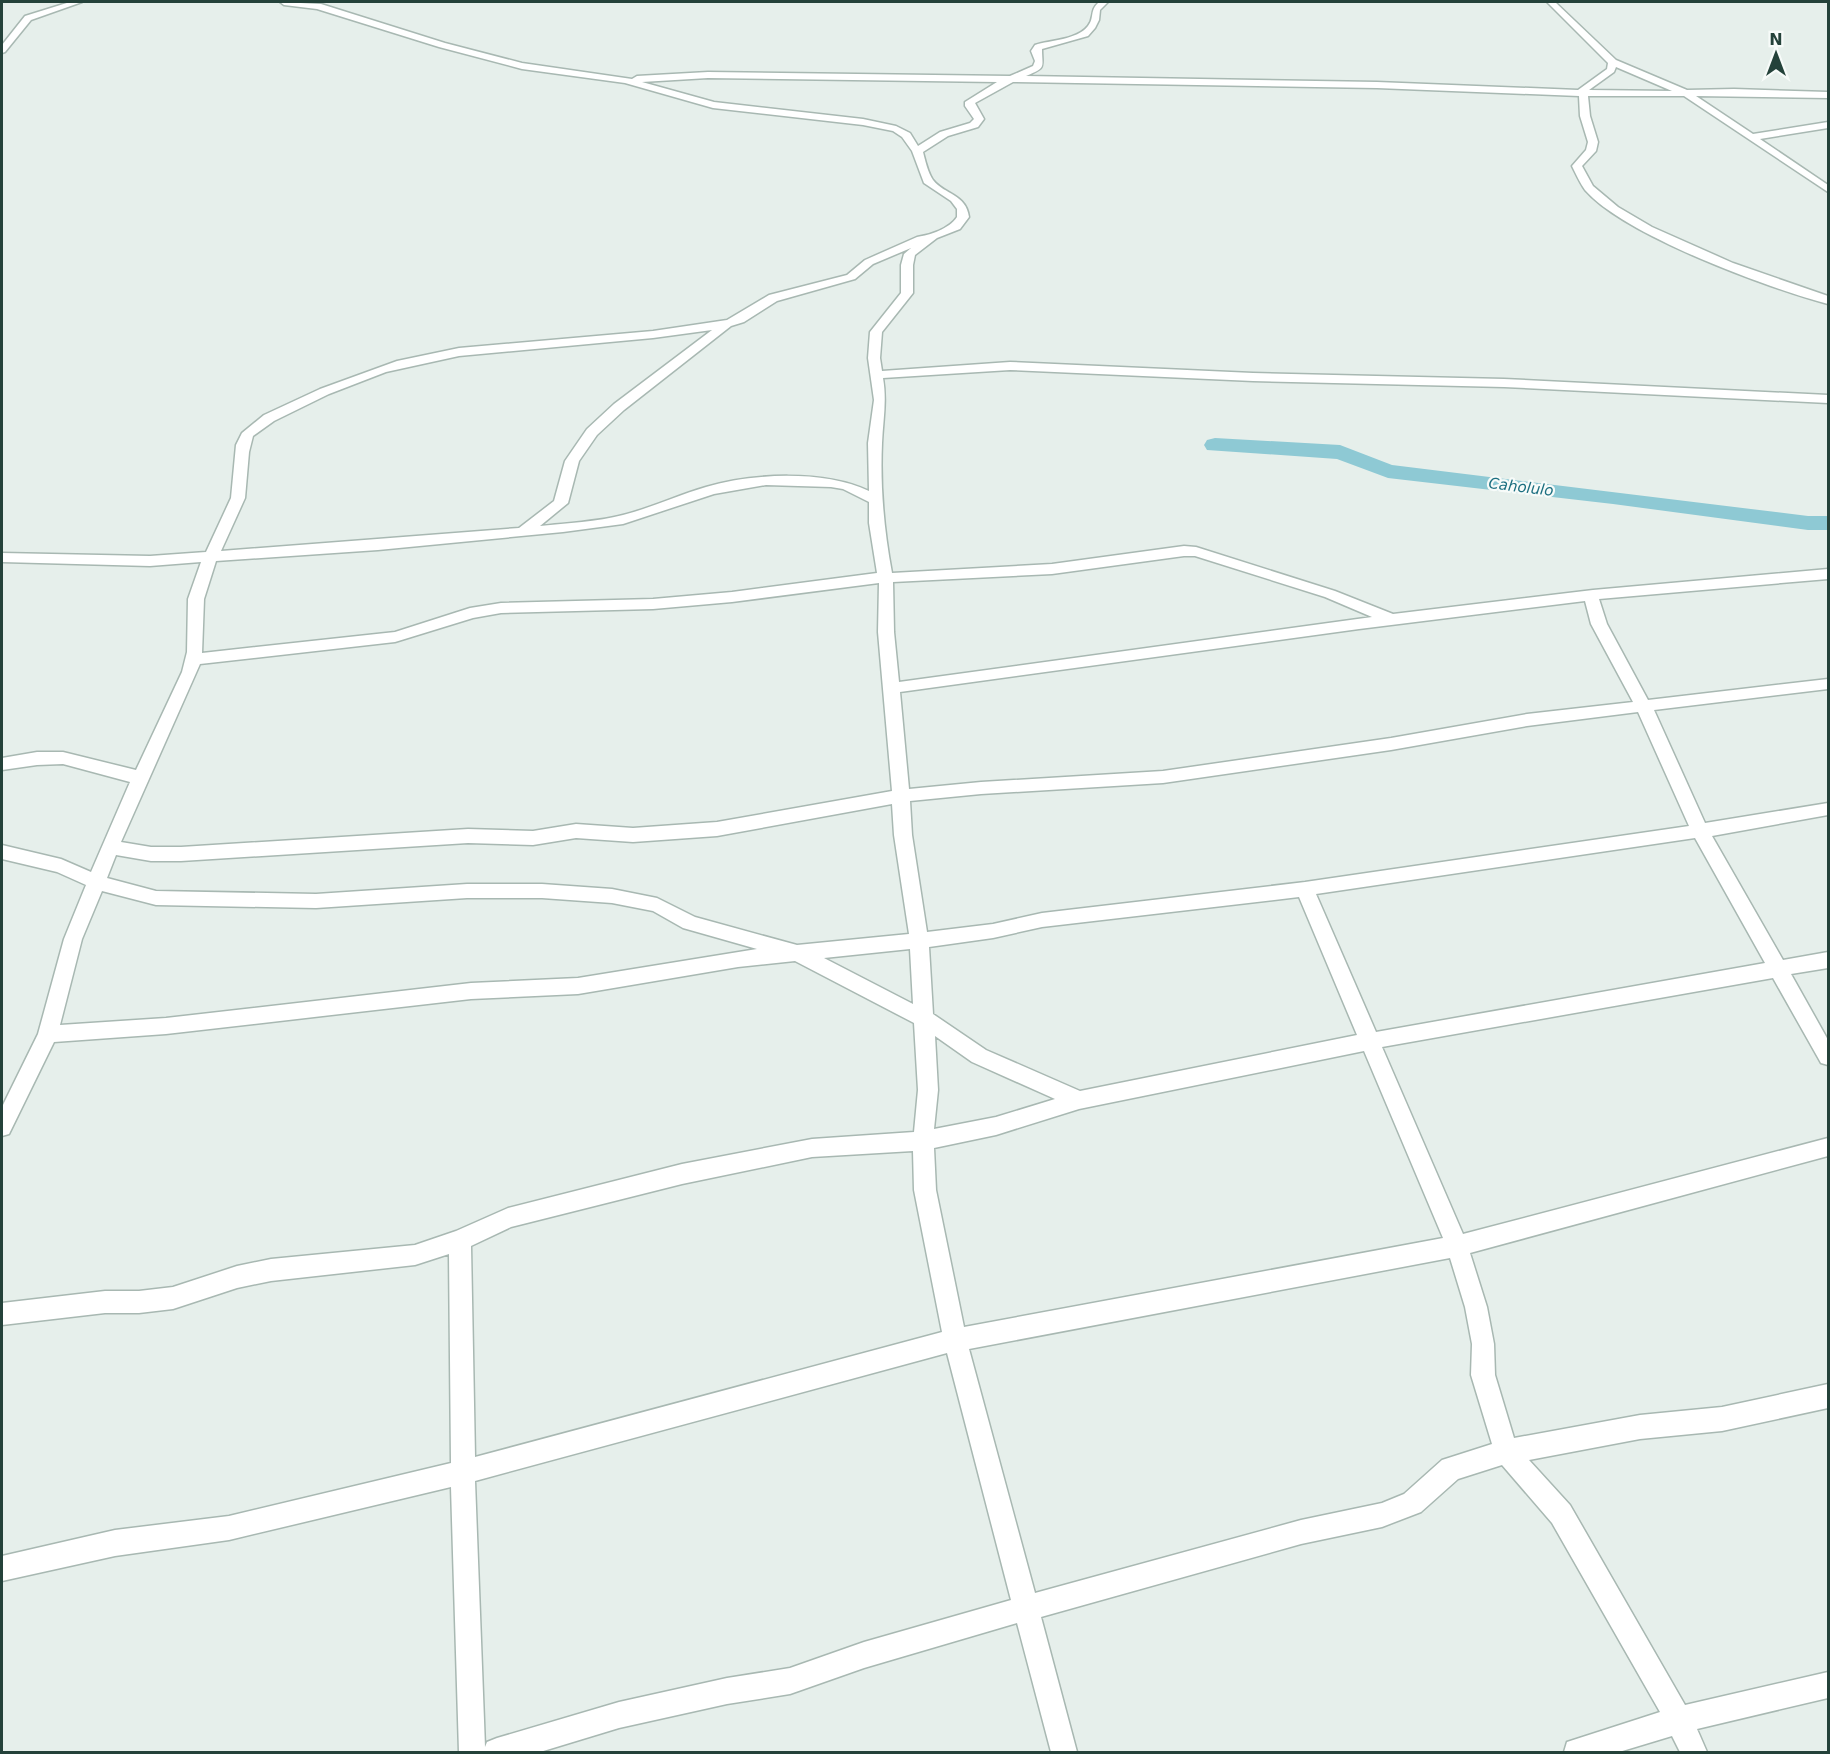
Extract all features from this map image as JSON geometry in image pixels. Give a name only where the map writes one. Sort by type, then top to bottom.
[{"type":"street","points":[[2,50],[28,18],[78,2]]},
{"type":"street","points":[[2,1127],[48,1034],[73,939],[130,797],[190,672],[196,647],[195,603],[211,557],[238,500],[243,483],[243,447],[248,434],[268,418],[331,389],[366,374],[423,358],[519,345],[664,335],[730,323],[773,298],[851,277],[879,256],[956,227],[963,217],[962,209],[955,199],[928,181],[917,151],[906,135],[886,126],[713,105],[626,80],[542,70],[499,60],[318,6],[284,2]]},
{"type":"street","points":[[917,151],[937,137],[974,125],[979,119],[970,106],[970,102],[987,90],[1032,71],[1040,65],[1036,51],[1038,47],[1085,34],[1094,22],[1096,9],[1104,2]]},
{"type":"street","points":[[1551,2],[1613,62],[1688,94],[1826,185]]},
{"type":"street","points":[[1085,9],[1094,22]]},
{"type":"street","points":[[1613,62],[1611,70],[1585,87],[1583,93],[1585,116],[1593,142],[1588,155],[1577,166],[1587,184],[1604,201],[1657,234],[1703,255],[1828,300]]},
{"type":"street","points":[[626,80],[708,75],[1365,85],[1583,93],[1828,94]]},
{"type":"street","points":[[1753,137],[1828,125]]},
{"type":"street","points":[[933,236],[910,254],[907,293],[876,332],[874,358],[880,400],[875,443],[876,523],[886,580],[886,632],[903,835],[919,941],[928,1090],[923,1141],[924,1190],[955,1340],[1064,1752]]},
{"type":"street","points":[[524,531],[561,503],[572,462],[592,432],[619,407],[730,323]]},
{"type":"street","points":[[877,375],[1010,366],[1253,377],[1504,382],[1828,399]]},
{"type":"street","points":[[2,557],[123,561],[211,557],[524,531],[623,520],[711,490],[766,482],[831,483],[847,486],[875,500]]},
{"type":"street","points":[[193,658],[395,637],[482,610],[653,604],[732,597],[861,579],[886,580],[1052,569],[1184,551],[1196,552],[1330,594],[1393,620]]},
{"type":"street","points":[[892,688],[1393,620],[1591,597],[1828,574]]},
{"type":"street","points":[[1591,597],[1599,624],[1644,707],[1700,831],[1828,1057]]},
{"type":"street","points":[[111,847],[151,854],[181,854],[468,836],[533,838],[576,831],[614,835],[717,829],[900,796],[981,788],[1163,777],[1391,744],[1527,720],[1828,684]]},
{"type":"street","points":[[2,764],[55,758],[73,760],[115,774],[141,777]]},
{"type":"street","points":[[48,1034],[166,1026],[471,991],[578,986],[738,959],[919,941],[993,931],[1042,920],[1305,889],[1700,831],[1828,809]]},
{"type":"street","points":[[2,852],[61,866],[96,882],[156,898],[316,902],[467,891],[542,891],[612,896],[657,905],[690,923],[797,953],[923,1018],[979,1056],[1079,1100]]},
{"type":"street","points":[[1305,889],[1457,1246],[1476,1307],[1483,1344],[1483,1375],[1506,1452],[1561,1514],[1595,1569],[1679,1720],[1694,1752]]},
{"type":"street","points":[[2,1314],[105,1302],[140,1302],[173,1298],[259,1272],[415,1255],[460,1240],[508,1218],[682,1174],[812,1148],[923,1141],[996,1126],[1079,1100],[1371,1041],[1828,960]]},
{"type":"street","points":[[2,1569],[115,1543],[229,1528],[463,1472],[955,1340],[1457,1246],[1828,1147]]},
{"type":"street","points":[[460,1240],[463,1472],[472,1752]]},
{"type":"street","points":[[497,1752],[619,1715],[727,1691],[790,1681],[864,1655],[1026,1608],[1301,1532],[1382,1515],[1412,1503],[1451,1469],[1506,1452],[1640,1427],[1722,1419],[1828,1396]]},
{"type":"street","points":[[1576,1752],[1679,1720],[1828,1685]]},
{"type":"waterway","name":"Caholulo","points":[[1215,445],[1340,452],[1388,471],[1613,497],[1808,523],[1828,523]]}]
